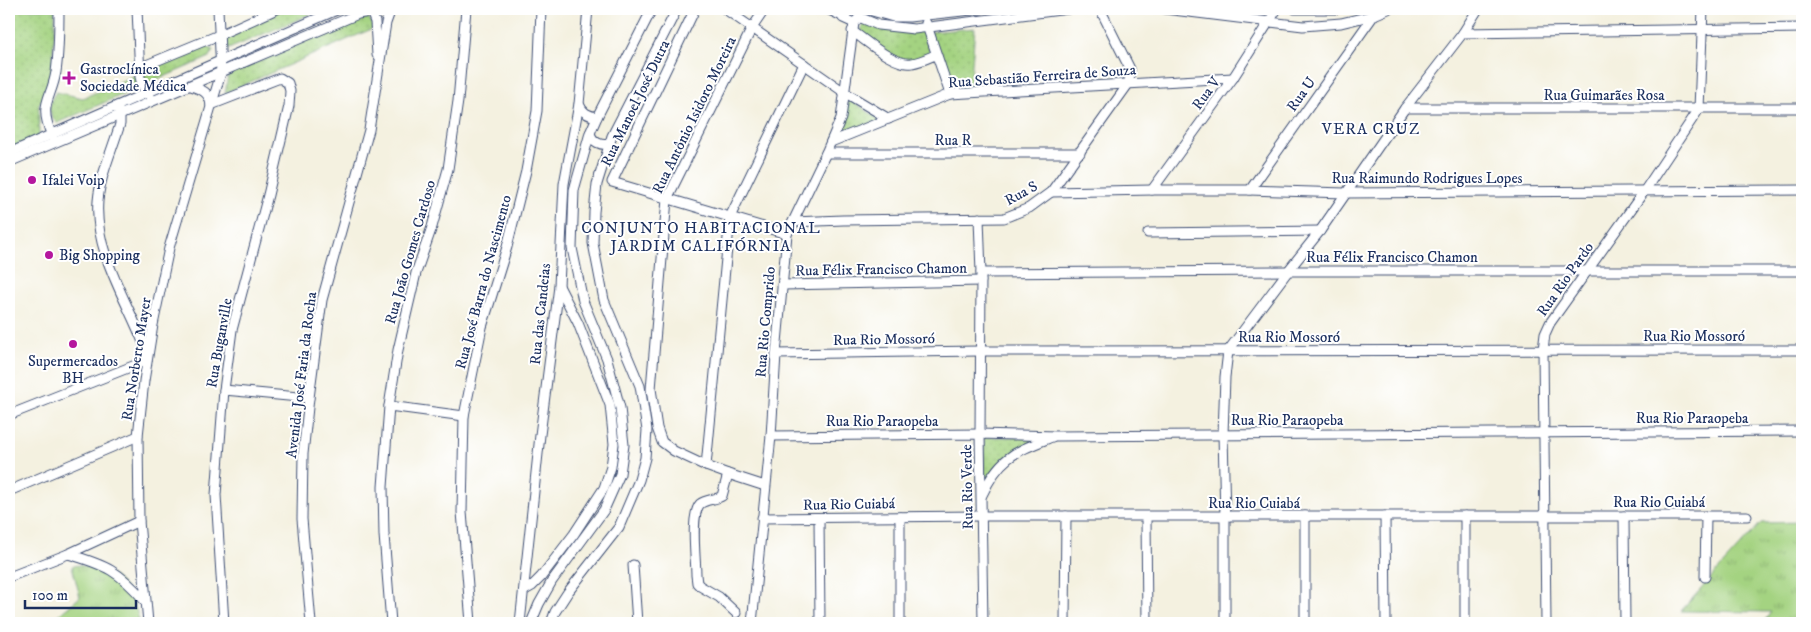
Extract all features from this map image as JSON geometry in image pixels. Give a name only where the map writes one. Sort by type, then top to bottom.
[{"type":"street","points":[[52,136],[44,114],[56,70],[59,9]]},
{"type":"street","points":[[137,9],[139,68],[142,85],[154,101]]},
{"type":"street","name":"Rua Norberto Mayer","points":[[148,623],[139,521],[138,436],[153,325],[169,248],[221,73],[222,61],[218,9]]},
{"type":"street","points":[[139,68],[278,9]]},
{"type":"street","points":[[9,162],[119,111],[147,94],[339,9]]},
{"type":"street","name":"Rua João Gomes Cardoso","points":[[391,623],[384,535],[383,487],[389,406],[398,350],[416,273],[432,227],[448,169],[458,101],[466,9]]},
{"type":"street","name":"Rua José Barra do Nascimento","points":[[471,623],[462,512],[464,416],[482,327],[507,247],[526,171],[537,111],[541,9]]},
{"type":"street","name":"Rua das Candeias","points":[[520,623],[540,435],[559,286],[564,184],[576,130],[588,9]]},
{"type":"street","points":[[576,130],[592,116],[652,9]]},
{"type":"street","points":[[551,623],[555,612],[568,592],[619,527],[639,480],[645,458],[647,430],[640,386],[604,300],[593,243],[597,184],[612,136],[677,9]]},
{"type":"street","name":"Rua Manoel José Dutra","points":[[667,199],[612,182],[695,9]]},
{"type":"street","points":[[725,9],[844,92],[889,119]]},
{"type":"street","name":"Rua Antônio Isidoro Moreira","points":[[765,9],[752,28],[667,199],[650,389],[657,428],[662,442],[674,451],[706,466],[765,486]]},
{"type":"street","points":[[827,9],[851,20],[888,27],[914,29],[1068,9]]},
{"type":"street","points":[[865,9],[893,17],[925,16],[980,9]]},
{"type":"street","points":[[1100,9],[1130,68],[1129,83]]},
{"type":"street","points":[[1165,9],[1303,26],[1341,23],[1374,15],[1388,9]]},
{"type":"street","name":"Rua V","points":[[1152,190],[1233,78],[1278,9]]},
{"type":"street","points":[[1295,9],[1336,9]]},
{"type":"street","points":[[1225,623],[1223,434],[1228,351],[1320,231],[1405,108],[1463,33],[1478,9]]},
{"type":"street","points":[[1699,109],[1703,9]]},
{"type":"street","points":[[9,153],[119,111],[154,101],[358,14],[369,11],[381,16],[391,10]]},
{"type":"street","name":"Avenida José Faria da Rocha","points":[[311,623],[302,520],[303,454],[309,398],[322,300],[369,130],[386,22],[391,10]]},
{"type":"street","name":"Avenida José Faria da Rocha","points":[[369,11],[375,22],[378,76]]},
{"type":"street","name":"Rua U","points":[[1250,190],[1374,15]]},
{"type":"street","points":[[925,16],[926,27],[950,94]]},
{"type":"street","points":[[851,20],[891,58],[902,63],[912,63],[936,55]]},
{"type":"street","name":"Rua Rio Comprido","points":[[752,623],[771,436],[787,234],[826,154],[841,118],[851,20]]},
{"type":"street","points":[[1463,33],[1802,28]]},
{"type":"street","points":[[706,466],[730,217],[804,64]]},
{"type":"street","name":"Rua Buganville","points":[[211,105],[280,78],[288,83],[290,91],[289,106],[268,195],[232,330],[224,390],[216,495],[224,623]]},
{"type":"street","name":"Rua Sebastião Ferreira de Souza","points":[[831,142],[950,94],[1233,78]]},
{"type":"street","name":"Rua S","points":[[793,222],[818,220],[1004,218],[1029,208],[1051,192],[1129,83]]},
{"type":"street","points":[[191,86],[206,92],[210,97],[211,105]]},
{"type":"street","points":[[579,104],[582,110],[592,116]]},
{"type":"street","name":"Rua Guimarães Rosa","points":[[1405,108],[1802,108]]},
{"type":"street","name":"Rua Rio Pardo","points":[[1546,623],[1546,516],[1542,350],[1545,334],[1550,323],[1699,109]]},
{"type":"street","points":[[9,415],[39,400],[138,364],[144,357],[145,350],[140,334],[111,269],[101,240],[97,214],[100,186],[117,134],[119,111]]},
{"type":"street","points":[[531,623],[552,581],[604,510],[620,474],[624,445],[620,408],[607,359],[583,302],[572,248],[574,190],[590,133],[592,116]]},
{"type":"street","points":[[590,133],[593,140],[598,144],[609,144]]},
{"type":"street","name":"Rua R","points":[[826,154],[1080,153]]},
{"type":"street","name":"Rua Raimundo Rodrigues Lopes","points":[[1051,192],[1250,190],[1345,193],[1802,190]]},
{"type":"street","points":[[667,199],[787,234]]},
{"type":"street","points":[[801,207],[818,220]]},
{"type":"street","name":"Rua Rio Verde","points":[[979,218],[983,623]]},
{"type":"street","points":[[1148,233],[1320,231]]},
{"type":"street","name":"Rua Félix Francisco Chamon","points":[[782,285],[981,277],[1288,271],[1802,271]]},
{"type":"street","points":[[525,590],[541,577],[574,534],[604,488],[611,467],[614,444],[610,405],[578,323],[559,286]]},
{"type":"street","points":[[140,334],[146,332],[153,325]]},
{"type":"street","name":"Rua Rio Mossoró","points":[[776,354],[979,351],[1802,350]]},
{"type":"street","points":[[138,364],[146,372]]},
{"type":"street","points":[[224,390],[309,398]]},
{"type":"street","points":[[389,406],[464,416]]},
{"type":"street","name":"Rua Rio Paraopeba","points":[[771,436],[1802,431]]},
{"type":"street","points":[[9,491],[138,436]]},
{"type":"street","points":[[981,497],[995,471],[1003,462],[1023,449],[1056,436]]},
{"type":"street","points":[[728,474],[722,496],[703,502],[697,510],[695,520],[696,575],[700,586],[719,596],[736,613]]},
{"type":"street","name":"Rua Rio Cuiabá","points":[[762,518],[981,516],[1747,516]]},
{"type":"street","points":[[1065,623],[1066,516]]},
{"type":"street","points":[[1305,516],[1305,623]]},
{"type":"street","points":[[1385,516],[1386,623]]},
{"type":"street","points":[[1465,516],[1465,623]]},
{"type":"street","points":[[1624,516],[1624,623]]},
{"type":"street","points":[[1706,516],[1706,577]]},
{"type":"street","points":[[900,517],[900,623]]},
{"type":"street","points":[[1146,517],[1147,623]]},
{"type":"street","points":[[819,518],[820,623]]},
{"type":"street","points":[[9,577],[68,554],[139,521]]},
{"type":"street","points":[[68,554],[102,564],[115,572],[132,586],[145,602]]},
{"type":"street","points":[[633,565],[637,623]]},
{"type":"green space","points":[[9,9],[55,9],[55,28],[50,87],[39,104],[39,138],[9,150]]},
{"type":"green space","points":[[284,9],[323,9],[226,50],[222,45],[223,36]]},
{"type":"green space","points":[[358,18],[369,18],[374,28],[225,93],[228,75]]},
{"type":"green space","points":[[863,21],[923,31],[931,54],[903,63],[861,34]]},
{"type":"green space","points":[[975,28],[970,89],[951,91],[930,32]]},
{"type":"green space","points":[[204,45],[213,50],[210,57],[57,123],[51,116],[50,104],[56,92],[83,98]]},
{"type":"green space","points":[[848,98],[883,122],[834,139],[845,117]]},
{"type":"green space","points":[[984,437],[1045,437],[1021,447],[984,484]]},
{"type":"green space","points":[[1802,522],[1802,623],[1763,623],[1771,612],[1681,611],[1761,523]]},
{"type":"green space","points":[[80,565],[105,572],[119,580],[131,597],[140,623],[49,623],[80,597],[72,566]]},
{"type":"place","name":"Gastroclínica Sociedade Médica","points":[[69,78]]},
{"type":"place","name":"Ifalei Voip","points":[[32,180]]},
{"type":"place","name":"Big Shopping","points":[[49,255]]},
{"type":"place","name":"Supermercados BH","points":[[73,344]]},
{"type":"district","name":"VERA CRUZ","points":[[1371,128]]},
{"type":"district","name":"CONJUNTO HABITACIONAL JARDIM CALIFÓRNIA","points":[[701,236]]}]
